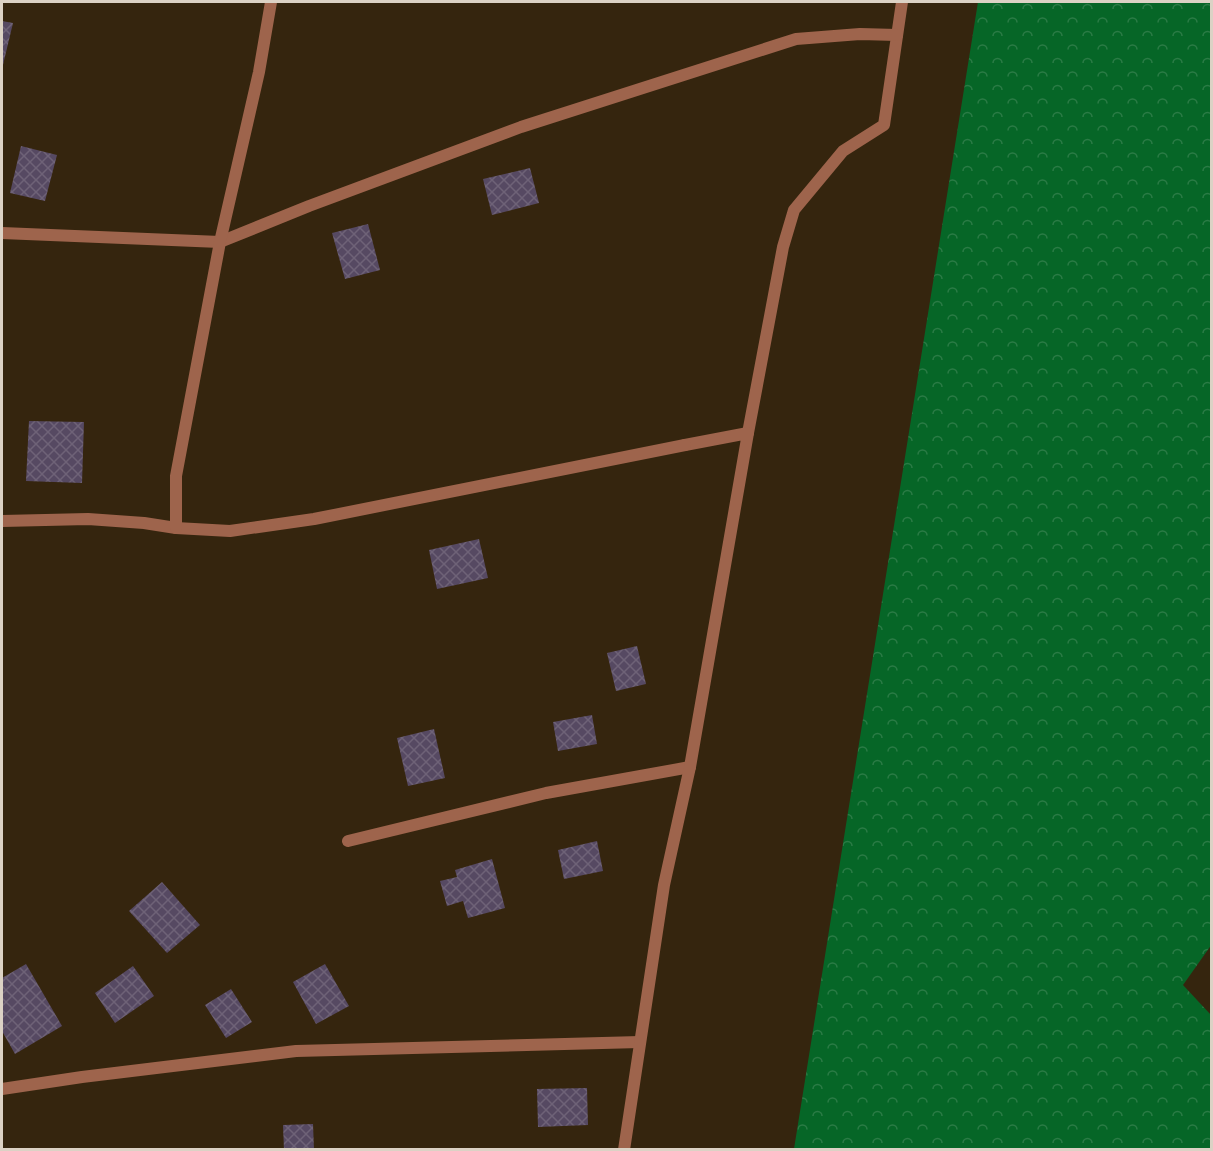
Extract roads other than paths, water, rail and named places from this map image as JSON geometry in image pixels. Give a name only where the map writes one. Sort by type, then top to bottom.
[{"type":"street","points":[[176,528],[176,476],[220,242],[259,72],[271,2]]},
{"type":"street","points":[[624,1149],[664,885],[690,767],[783,247],[794,210],[843,151],[884,125],[902,2]]},
{"type":"street","points":[[2,233],[220,242],[309,206],[521,127],[796,39],[860,34],[897,35]]},
{"type":"street","points":[[2,521],[88,519],[230,531],[314,519],[748,433]]},
{"type":"street","points":[[348,841],[546,793],[690,767]]},
{"type":"street","points":[[2,1089],[296,1051],[640,1042]]}]
